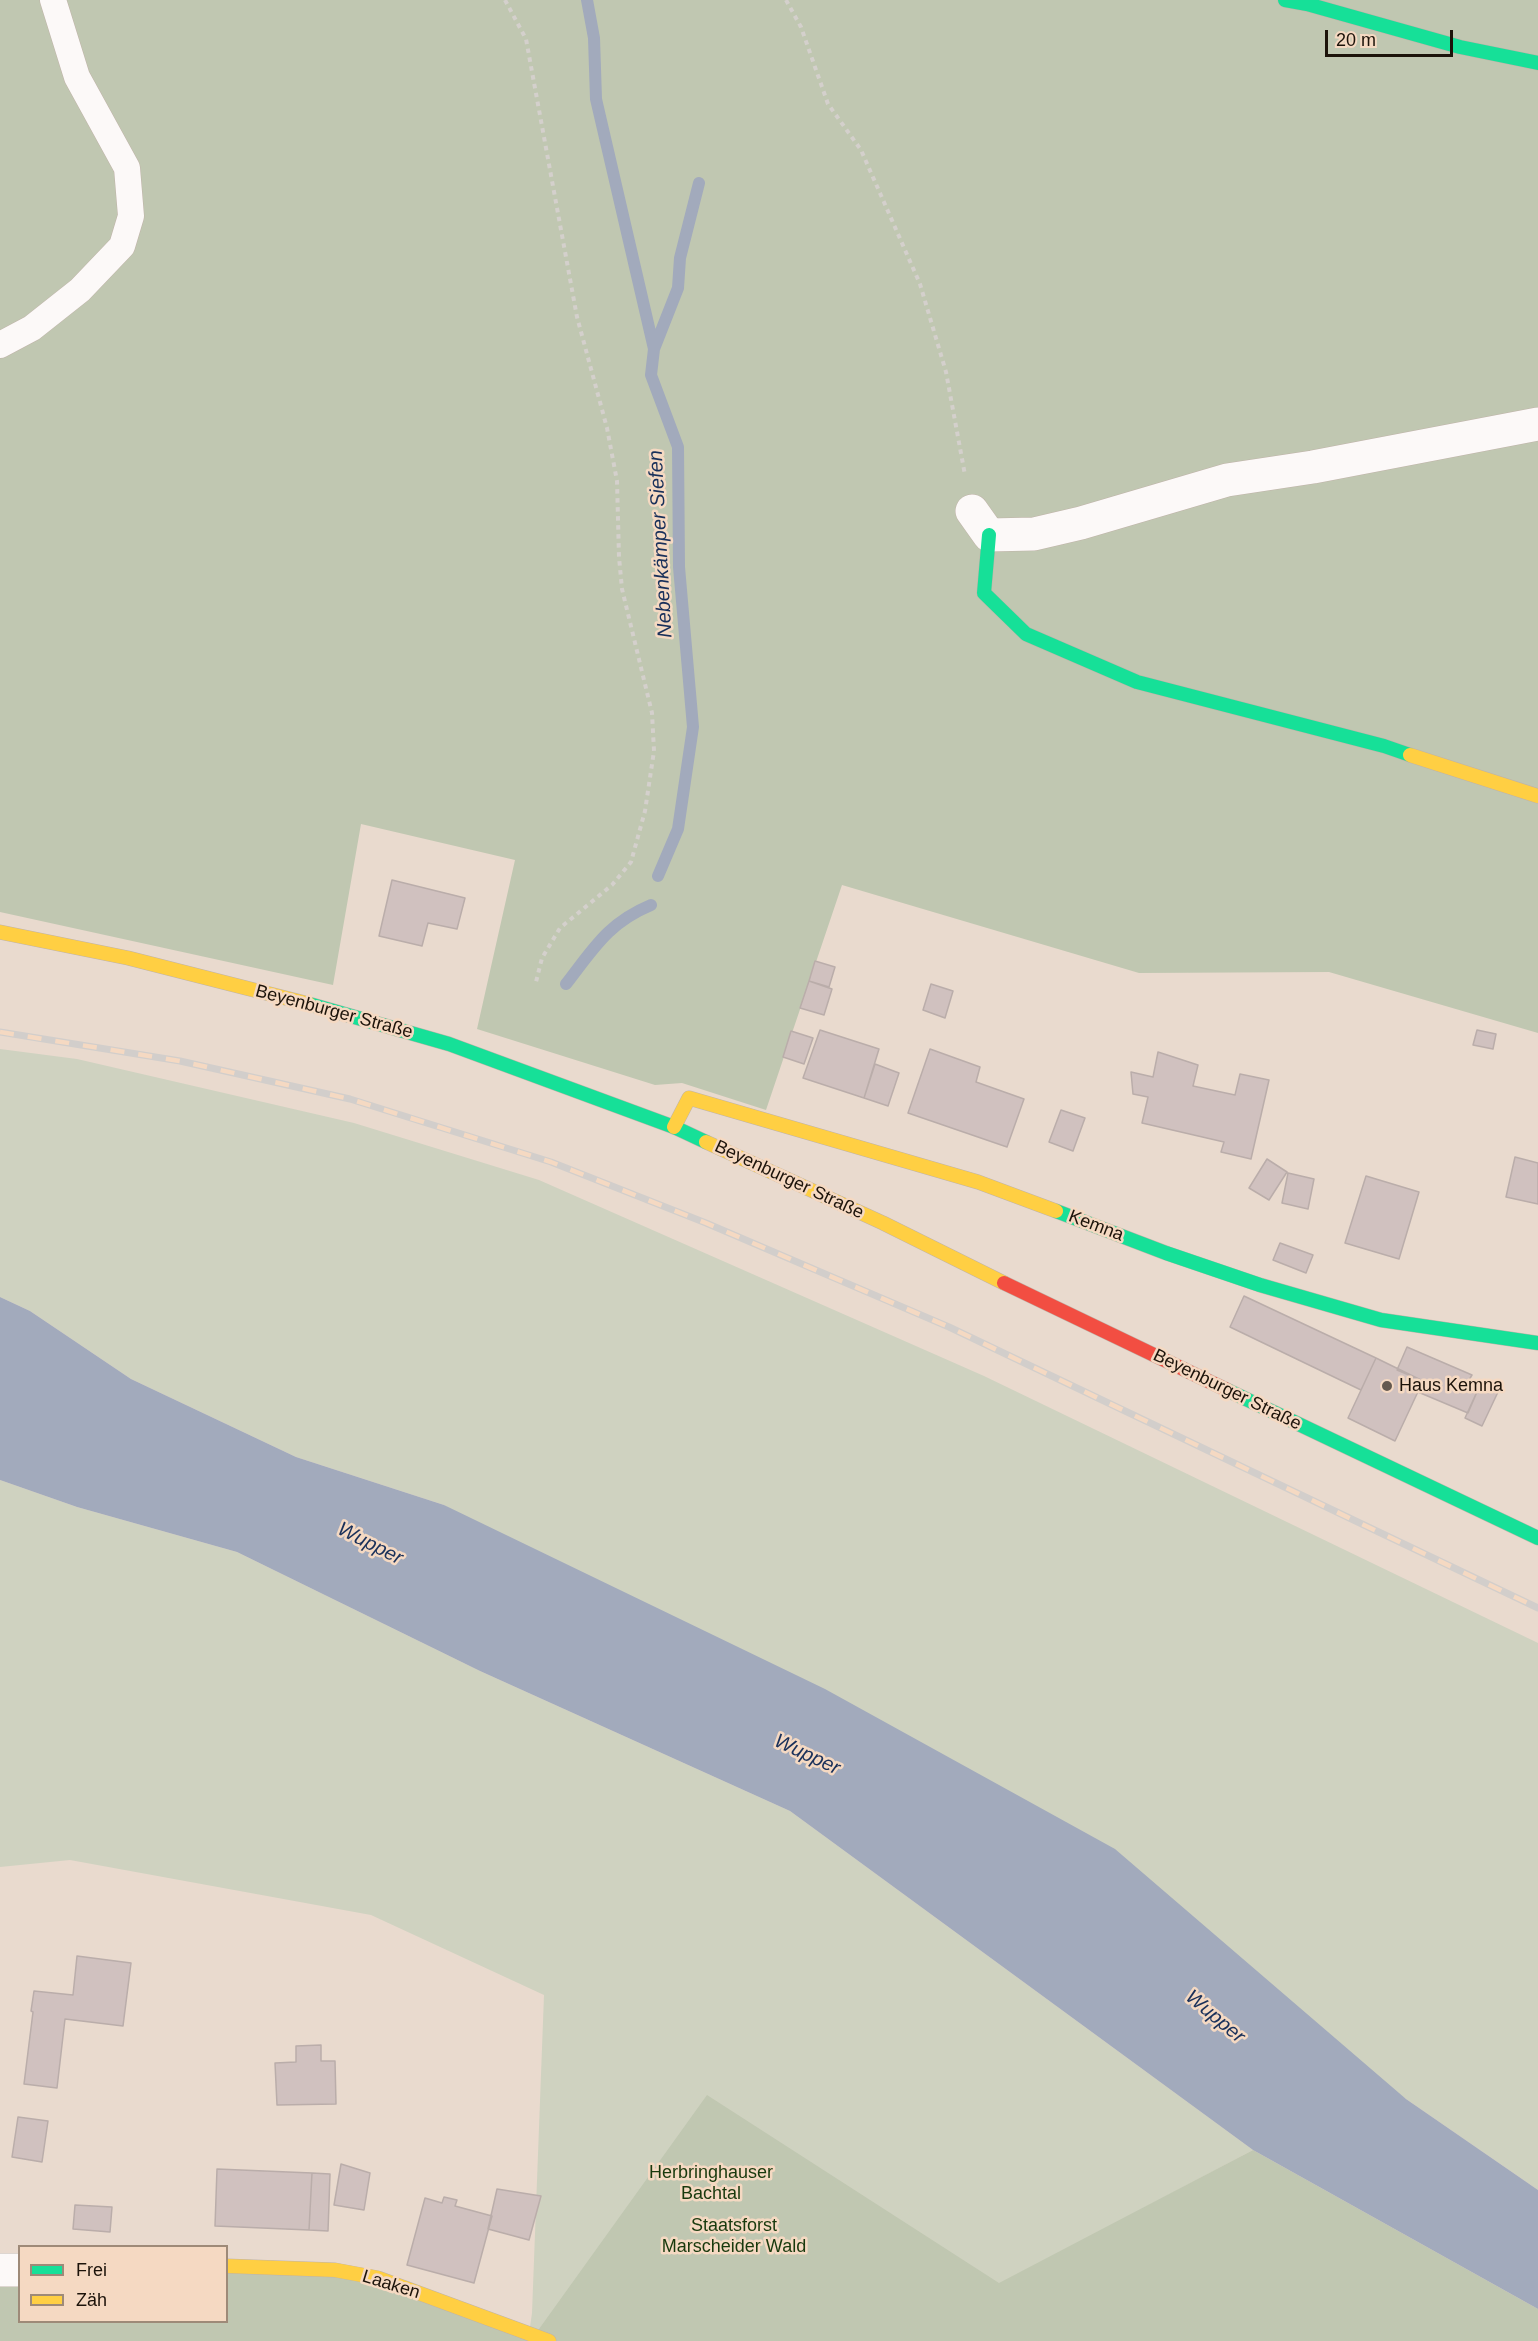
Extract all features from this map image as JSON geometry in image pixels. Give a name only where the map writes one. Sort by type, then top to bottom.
[{"type":"street","points":[[1285,0],[1307,4],[1460,47],[1538,63]]},
{"type":"street","points":[[1538,424],[1313,467],[1227,480],[1080,523],[1034,534],[981,524],[984,593],[1026,634],[1137,682],[1384,746],[1538,796]]},
{"type":"street","name":"Beyenburger Straße","points":[[0,932],[139,960],[438,1040],[674,1127],[884,1223],[1005,1284],[1538,1538]]},
{"type":"street","name":"Kemna","points":[[674,1127],[689,1098],[978,1182],[1239,1278],[1370,1317],[1538,1343]]},
{"type":"street","name":"Laaken","points":[[228,2266],[335,2270],[378,2278],[549,2341]]},
{"type":"street","points":[[0,2270],[18,2270]]},
{"type":"lane","points":[[0,345],[32,328],[80,290],[122,246],[131,216],[128,168],[77,77],[53,0]]},
{"type":"path","points":[[505,0],[526,39],[577,317],[609,439],[617,481],[622,589],[652,713],[654,752],[645,811],[631,862],[612,885],[560,928],[542,958],[536,982]]},
{"type":"path","points":[[786,0],[801,27],[828,104],[861,150],[920,284],[946,372],[981,524]]},
{"type":"green space","points":[[0,0],[1538,0],[1538,1033],[1329,972],[1139,973],[842,885],[766,1110],[682,1083],[655,1085],[477,1029],[515,860],[361,824],[333,985],[0,912]]},
{"type":"green space","points":[[0,1049],[77,1059],[354,1123],[539,1180],[984,1376],[1538,1643],[1538,2190],[1406,2099],[444,1505],[296,1457],[131,1379],[30,1311],[0,1297]]},
{"type":"green space","name":"Herbringhauser Bachtal","points":[[0,1480],[77,1507],[237,1552],[480,1671],[790,1811],[1253,2150],[1138,2211],[1420,2341],[528,2341],[532,2313],[544,1995],[371,1915],[70,1860],[0,1867]]},
{"type":"green space","name":"Staatsforst Marscheider Wald","points":[[707,2095],[999,2283],[1253,2150],[1538,2309],[1538,2341],[0,2341],[0,2270],[18,2269],[18,2323],[228,2323],[228,2268],[345,2273],[534,2336]]},
{"type":"water","name":"Wupper","points":[[0,1297],[30,1311],[131,1379],[296,1457],[444,1505],[825,1689],[1115,1849],[1406,2099],[1538,2190],[1538,2309],[1253,2150],[790,1811],[480,1671],[237,1552],[77,1507],[0,1480]]},
{"type":"building","points":[[392,880],[465,898],[457,929],[428,923],[422,946],[379,936]]},
{"type":"building","points":[[815,961],[835,967],[829,987],[809,981]]},
{"type":"building","points":[[809,981],[832,989],[824,1015],[800,1008]]},
{"type":"building","points":[[931,984],[953,991],[945,1018],[923,1010]]},
{"type":"building","points":[[820,1030],[879,1049],[864,1098],[803,1078]]},
{"type":"building","points":[[1477,1030],[1496,1034],[1493,1049],[1473,1045]]},
{"type":"building","points":[[791,1031],[813,1038],[804,1064],[783,1057]]},
{"type":"building","points":[[930,1049],[980,1067],[976,1082],[1024,1099],[1007,1147],[908,1113]]},
{"type":"building","points":[[1158,1052],[1198,1065],[1193,1086],[1235,1095],[1240,1074],[1269,1080],[1251,1159],[1221,1152],[1224,1142],[1142,1123],[1148,1097],[1133,1094],[1131,1072],[1153,1077]]},
{"type":"building","points":[[875,1064],[899,1073],[888,1106],[864,1098]]},
{"type":"building","points":[[1061,1110],[1085,1118],[1073,1151],[1049,1142]]},
{"type":"building","points":[[1515,1157],[1538,1163],[1538,1204],[1506,1197]]},
{"type":"building","points":[[1267,1159],[1287,1172],[1269,1200],[1249,1188]]},
{"type":"building","points":[[1288,1173],[1314,1179],[1308,1209],[1282,1203]]},
{"type":"building","points":[[1366,1176],[1419,1192],[1399,1259],[1345,1243]]},
{"type":"building","points":[[1280,1243],[1313,1255],[1306,1273],[1273,1260]]},
{"type":"building","points":[[1244,1296],[1376,1358],[1361,1390],[1230,1327]]},
{"type":"building","points":[[1407,1347],[1472,1375],[1469,1380],[1480,1385],[1468,1413],[1418,1392],[1423,1381],[1397,1370]]},
{"type":"building","points":[[1376,1358],[1423,1381],[1395,1441],[1348,1418]]},
{"type":"building","points":[[1480,1385],[1498,1392],[1482,1426],[1465,1418]]},
{"type":"building","points":[[77,1956],[131,1963],[123,2026],[65,2019],[57,2088],[24,2084],[34,1991],[73,1995]]},
{"type":"building","points":[[321,2045],[321,2061],[335,2061],[336,2104],[277,2105],[275,2063],[296,2062],[296,2046]]},
{"type":"building","points":[[18,2117],[48,2121],[42,2162],[12,2157]]},
{"type":"building","points":[[341,2164],[370,2173],[364,2210],[334,2205]]},
{"type":"building","points":[[217,2169],[312,2173],[309,2230],[215,2226]]},
{"type":"building","points":[[312,2173],[330,2174],[328,2231],[309,2230]]},
{"type":"building","points":[[497,2189],[541,2196],[529,2240],[488,2229]]},
{"type":"building","points":[[444,2197],[457,2200],[455,2206],[492,2216],[474,2283],[407,2265],[425,2198],[442,2203]]},
{"type":"building","points":[[75,2205],[112,2207],[110,2232],[73,2229]]},
{"type":"waterway","name":"Nebenkämper Siefen","points":[[587,0],[594,38],[596,99],[654,349],[651,375],[678,447],[679,567],[693,727],[678,829],[658,876]]},
{"type":"waterway","points":[[654,349],[678,288],[680,258],[699,183]]},
{"type":"waterway","name":"Nebenkämper Siefen","points":[[566,984],[613,928],[651,905]]},
{"type":"railway","points":[[0,1032],[180,1061],[350,1099],[551,1162],[706,1223],[949,1327],[1538,1608]]},
{"type":"traffic: fast","points":[[1285,0],[1307,4],[1460,47],[1538,63]]},
{"type":"traffic: fast","points":[[989,535],[984,593],[1026,634],[1137,682],[1384,746],[1410,755]]},
{"type":"traffic: fast","points":[[309,1004],[449,1044],[674,1127],[706,1142]]},
{"type":"traffic: fast","points":[[1056,1211],[1166,1253],[1260,1285],[1381,1320],[1538,1343]]},
{"type":"traffic: fast","points":[[1227,1390],[1538,1538]]},
{"type":"traffic: slow","points":[[1410,755],[1538,796]]},
{"type":"traffic: slow","points":[[0,932],[128,958],[309,1004]]},
{"type":"traffic: slow","points":[[674,1127],[689,1098],[978,1182],[1056,1211]]},
{"type":"traffic: slow","points":[[706,1142],[883,1223],[1004,1283]]},
{"type":"traffic: slow","points":[[228,2266],[335,2270],[378,2278],[549,2341]]},
{"type":"traffic: jam","points":[[1004,1283],[1227,1390]]},
{"type":"place","name":"Haus Kemna","points":[[1387,1386]]}]
